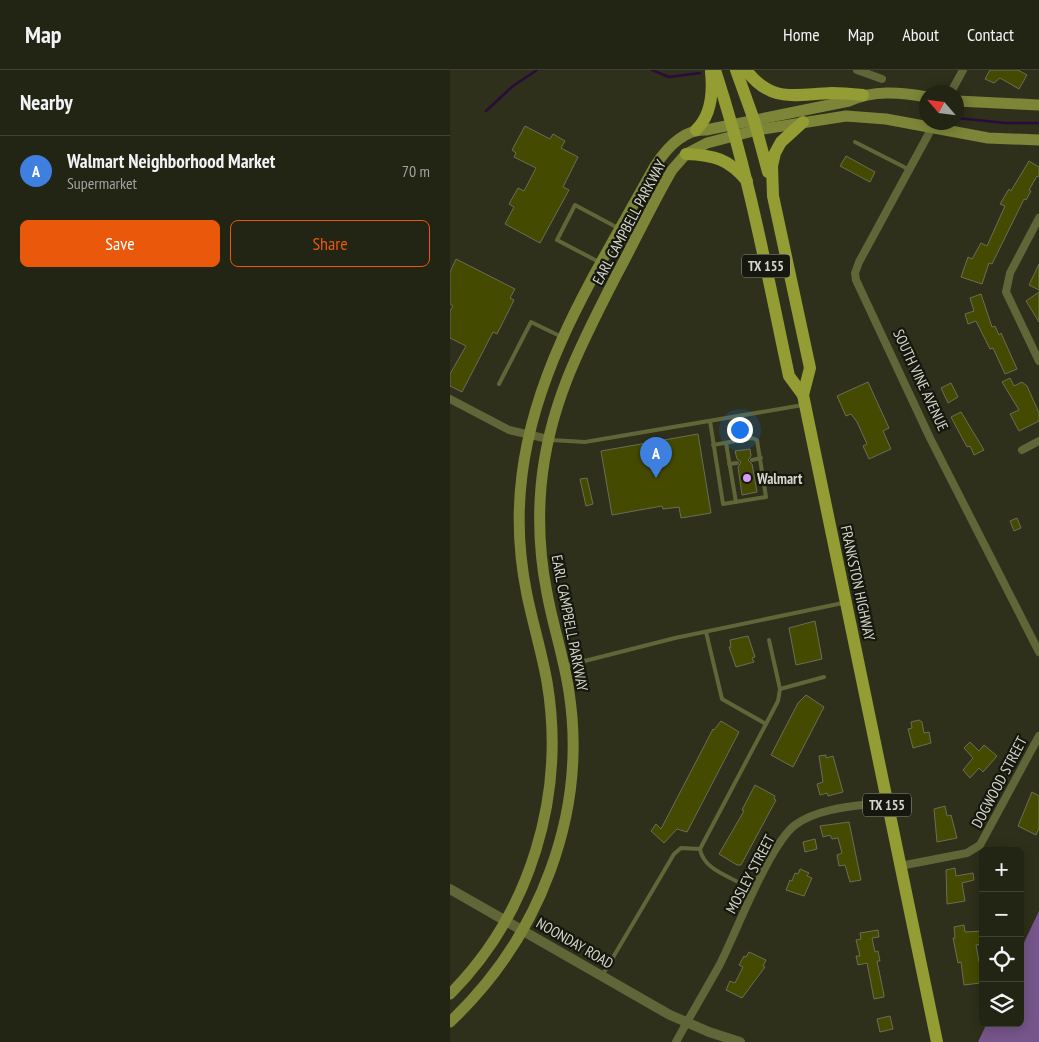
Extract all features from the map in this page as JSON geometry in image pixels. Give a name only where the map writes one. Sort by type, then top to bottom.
[{"type":"main road","points":[[696,130],[709,108],[712,86],[710,70]]},
{"type":"main road","name":"TX 155","points":[[715,70],[734,129]]},
{"type":"main road","name":"TX 155","points":[[736,70],[755,125],[773,196],[810,368],[804,400]]},
{"type":"main road","points":[[746,70],[756,83],[784,96],[831,93],[863,95],[888,93],[919,96]]},
{"type":"main road","points":[[755,125],[849,101],[863,95]]},
{"type":"main road","points":[[964,101],[1039,105]]},
{"type":"main road","points":[[755,125],[859,116],[919,123]]},
{"type":"main road","points":[[773,196],[772,166],[774,153],[785,137],[803,122]]},
{"type":"main road","name":"EARL CAMPBELL PARKWAY","points":[[450,994],[492,944],[506,921],[536,853],[549,799],[552,766],[552,732],[545,672],[527,595],[522,560],[520,495],[528,436],[543,383],[562,337],[659,158],[675,142],[696,130],[734,129],[755,125]]},
{"type":"main road","name":"EARL CAMPBELL PARKWAY","points":[[450,1022],[487,982],[524,931],[552,867],[567,810],[573,733],[565,666],[546,592],[540,538],[541,485],[548,439],[559,396],[580,346],[672,170],[686,154],[734,129]]},
{"type":"main road","name":"FRANKSTON HIGHWAY","points":[[734,129],[748,183],[789,376],[804,400],[937,1042]]},
{"type":"main road","points":[[954,130],[988,138],[1039,140]]},
{"type":"main road","points":[[686,154],[708,154],[724,160],[734,166],[748,183]]},
{"type":"main road","points":[[620,229],[636,239]]},
{"type":"main road","points":[[602,264],[619,271]]},
{"type":"main road","points":[[591,283],[608,293]]},
{"type":"main road","points":[[562,337],[580,346]]},
{"type":"main road","points":[[545,672],[565,666]]},
{"type":"street","points":[[857,70],[882,80]]},
{"type":"street","points":[[955,85],[963,70]]},
{"type":"street","name":"SOUTH VINE AVENUE","points":[[930,130],[859,262],[855,274],[856,280],[930,438],[1039,652]]},
{"type":"street","points":[[1039,218],[1006,282],[1006,292],[1014,311],[1039,360]]},
{"type":"street","points":[[450,399],[508,430],[548,439]]},
{"type":"street","points":[[1022,450],[1039,441]]},
{"type":"street","name":"DOGWOOD STREET","points":[[900,866],[967,853],[980,845],[1039,736]]},
{"type":"street","name":"MOSLEY STREET","points":[[686,1022],[720,965],[768,866],[787,833],[802,821],[817,815],[887,802]]},
{"type":"street","name":"NOONDAY ROAD","points":[[450,889],[686,1022],[740,1042]]},
{"type":"street","points":[[676,1042],[686,1022]]},
{"type":"lane","points":[[855,142],[909,170]]},
{"type":"lane","points":[[602,264],[557,240],[576,205],[620,229]]},
{"type":"lane","points":[[499,384],[531,322],[562,337]]},
{"type":"lane","points":[[548,439],[585,442],[710,421],[804,400]]},
{"type":"lane","points":[[710,421],[723,504],[764,498],[767,495],[758,442],[755,438],[714,445]]},
{"type":"lane","points":[[726,443],[736,502]]},
{"type":"lane","points":[[752,460],[761,458]]},
{"type":"lane","points":[[729,464],[737,463]]},
{"type":"lane","points":[[565,666],[706,632],[845,602]]},
{"type":"lane","points":[[706,632],[722,699],[766,724]]},
{"type":"lane","points":[[700,849],[778,700],[780,689],[769,640]]},
{"type":"lane","points":[[780,689],[824,677]]},
{"type":"lane","points":[[602,976],[674,854],[681,848],[700,849]]},
{"type":"lane","points":[[700,849],[710,866],[736,881]]},
{"type":"shaded area","points":[[1039,911],[1039,1042],[978,1042],[985,1027],[1024,1027],[1024,943]]},
{"type":"building","points":[[990,70],[1018,70],[1027,75],[1019,89],[1000,78],[994,83],[985,79]]},
{"type":"building","points":[[525,126],[550,139],[553,134],[565,141],[561,148],[578,157],[563,187],[569,190],[540,243],[505,224],[514,207],[509,204],[518,188],[524,191],[536,168],[514,157],[516,153],[512,150]]},
{"type":"building","points":[[846,156],[875,172],[870,182],[840,166]]},
{"type":"building","points":[[1029,161],[1039,167],[1039,177],[1037,176],[1029,190],[1031,191],[1026,200],[1024,199],[992,264],[989,263],[982,284],[961,277],[968,257],[972,259],[981,243],[987,246],[1005,206],[1000,204],[1009,189],[1011,191]]},
{"type":"building","points":[[456,259],[515,289],[510,298],[514,300],[497,334],[493,332],[462,392],[450,386],[450,374],[466,346],[450,338],[450,311],[453,306],[450,304],[450,272]]},
{"type":"building","points":[[1039,264],[1039,290],[1029,285]]},
{"type":"building","points":[[1039,292],[1039,322],[1026,301]]},
{"type":"building","points":[[981,294],[992,327],[995,326],[999,335],[1001,333],[1017,369],[1005,374],[993,348],[990,349],[976,321],[968,324],[965,314],[974,311],[970,298]]},
{"type":"building","points":[[1010,378],[1014,386],[1022,382],[1027,386],[1039,413],[1039,421],[1019,431],[1010,414],[1019,410],[1002,382]]},
{"type":"building","points":[[868,382],[889,428],[883,431],[891,449],[869,459],[863,446],[867,444],[857,422],[851,414],[846,416],[837,396]]},
{"type":"building","points":[[951,383],[958,397],[948,403],[941,388]]},
{"type":"building","points":[[961,412],[984,450],[974,455],[970,446],[967,447],[951,417]]},
{"type":"building","points":[[698,434],[711,513],[681,518],[679,507],[663,509],[662,506],[612,515],[601,451]]},
{"type":"building","name":"Walmart","points":[[750,449],[751,456],[748,460],[752,464],[757,492],[742,495],[738,467],[741,462],[737,459],[735,451]]},
{"type":"building","points":[[587,478],[593,504],[586,506],[580,479]]},
{"type":"building","points":[[1017,518],[1021,528],[1014,531],[1010,521]]},
{"type":"building","points":[[815,621],[822,659],[796,665],[789,628]]},
{"type":"building","points":[[748,636],[755,657],[752,658],[754,662],[736,667],[729,647],[731,647],[730,640]]},
{"type":"building","points":[[806,695],[824,707],[793,767],[771,755],[798,703]]},
{"type":"building","points":[[919,720],[922,722],[924,733],[929,732],[931,743],[913,748],[908,729],[912,728],[911,722]]},
{"type":"building","points":[[721,721],[739,732],[687,832],[677,829],[664,843],[651,831],[656,824],[661,829],[713,729]]},
{"type":"building","points":[[970,742],[979,751],[984,745],[997,756],[983,772],[979,768],[970,778],[963,770],[973,758],[964,748]]},
{"type":"building","points":[[826,755],[826,758],[833,756],[843,792],[828,796],[827,793],[820,795],[817,784],[823,782],[819,756]]},
{"type":"building","points":[[755,785],[775,796],[774,799],[776,800],[741,865],[737,865],[719,854],[744,811],[742,810]]},
{"type":"building","points":[[1032,792],[1039,796],[1039,828],[1036,835],[1018,826]]},
{"type":"building","points":[[945,806],[947,816],[951,815],[957,838],[937,842],[934,809]]},
{"type":"building","points":[[849,822],[861,880],[850,882],[845,865],[839,866],[837,855],[842,853],[838,838],[832,839],[830,835],[823,837],[820,826]]},
{"type":"building","points":[[815,839],[817,849],[805,852],[803,842]]},
{"type":"building","points":[[955,868],[956,876],[973,873],[974,880],[962,883],[965,901],[947,904],[946,870]]},
{"type":"building","points":[[800,869],[809,873],[807,876],[812,878],[804,896],[786,890],[790,880],[792,881],[795,873],[798,874]]},
{"type":"building","points":[[964,925],[965,932],[979,931],[979,945],[976,945],[979,962],[979,983],[964,985],[961,962],[958,963],[953,938],[955,938],[954,927]]},
{"type":"building","points":[[878,930],[879,937],[872,938],[875,952],[878,951],[880,961],[877,961],[884,997],[874,999],[867,963],[858,965],[856,956],[860,956],[856,940],[861,939],[860,933]]},
{"type":"building","points":[[749,952],[766,960],[763,966],[765,967],[742,998],[726,990],[730,981],[735,983],[743,967],[739,965],[744,956],[746,957]]},
{"type":"building","points":[[890,1016],[893,1029],[880,1032],[877,1019]]},
{"type":"waterway","points":[[486,111],[513,86],[537,70]]},
{"type":"waterway","points":[[652,70],[669,77],[700,73]]},
{"type":"waterway","points":[[964,119],[1005,123],[1039,123]]},
{"type":"place","name":"Walmart Neighborhood Market","points":[[656,478]]},
{"type":"place","name":"Walmart","points":[[747,478]]}]
